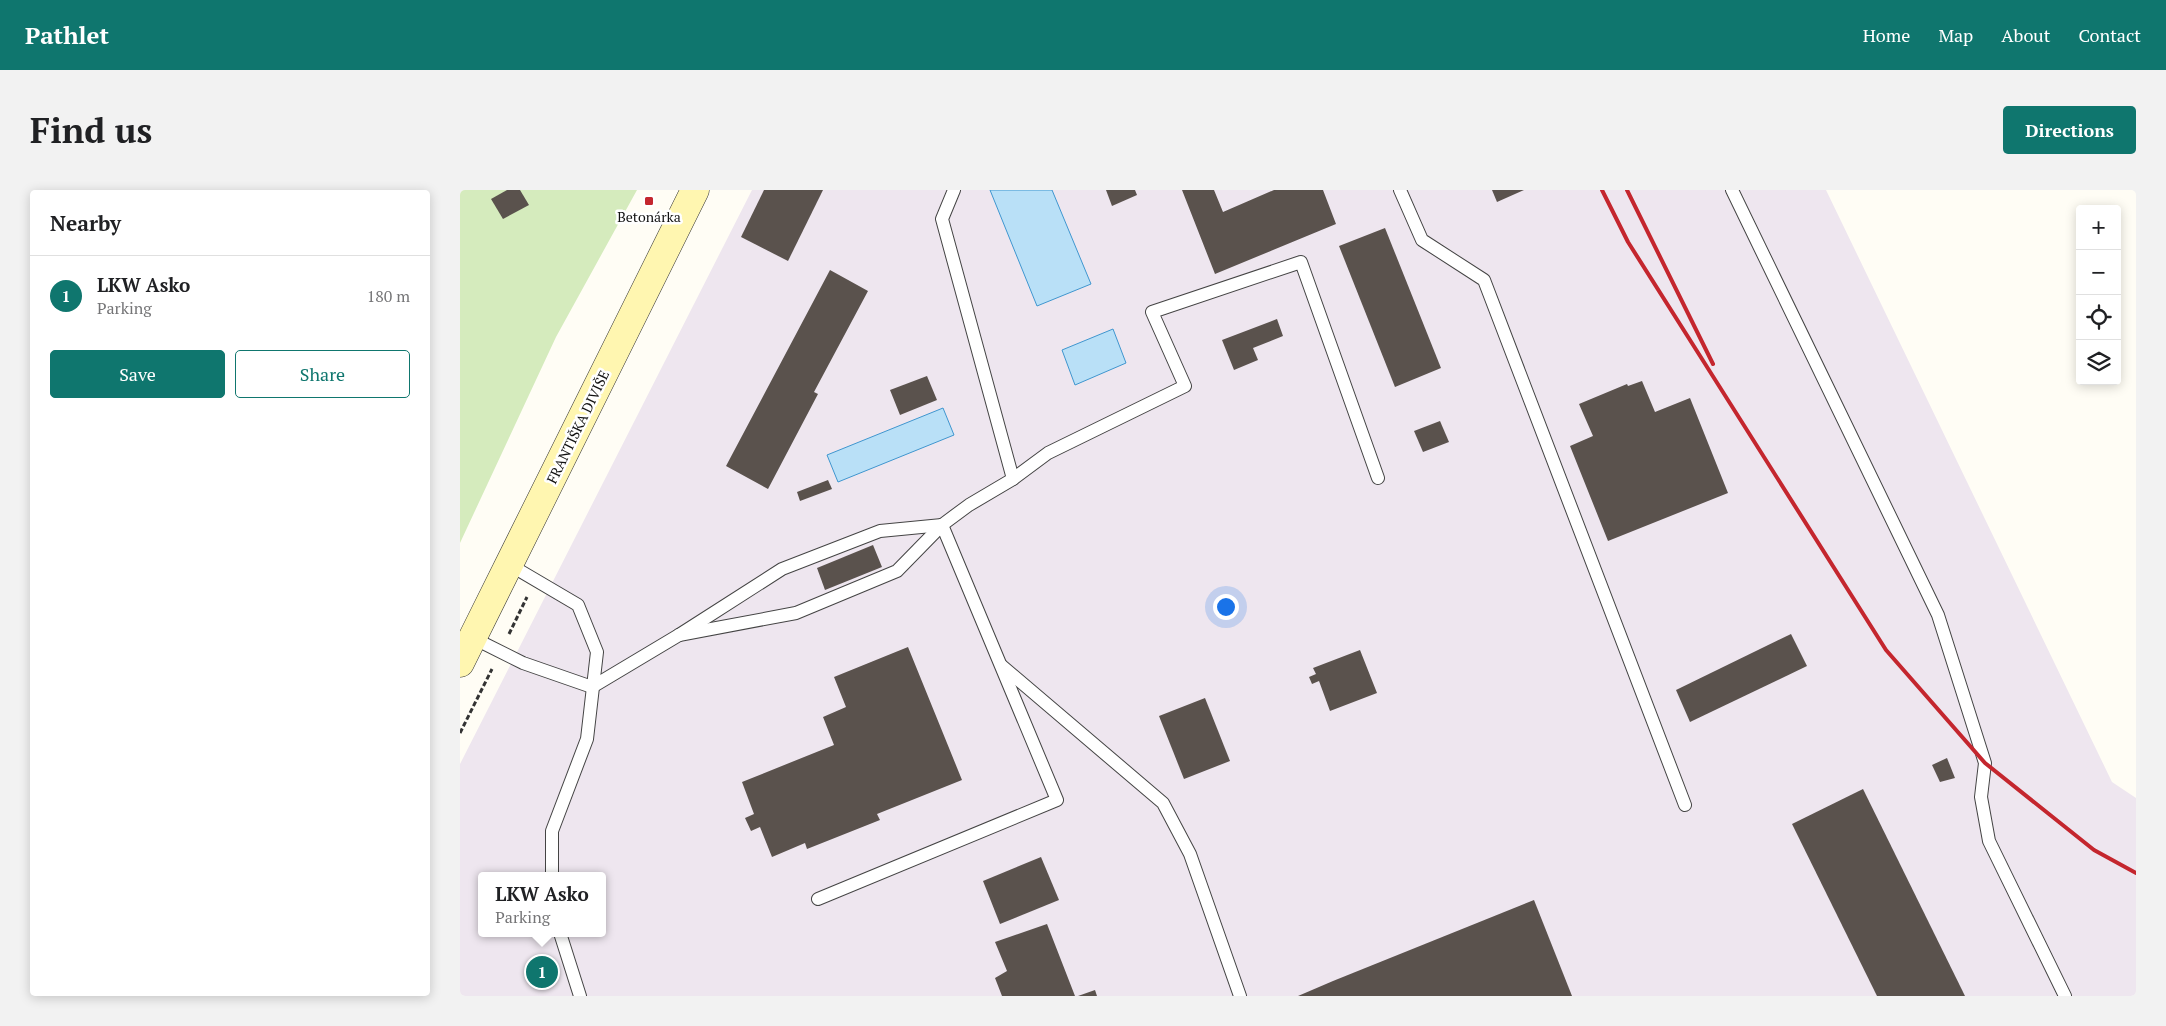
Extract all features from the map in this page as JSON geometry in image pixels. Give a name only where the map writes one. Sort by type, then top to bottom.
[{"type":"main road","name":"FRANTIŠKA DIVIŠE","points":[[460,663],[695,190]]},
{"type":"lane","points":[[954,190],[942,219],[1013,479]]},
{"type":"lane","points":[[1400,190],[1422,240],[1484,280],[1685,805]]},
{"type":"lane","points":[[1732,190],[1938,615],[1985,763],[1980,797],[1989,841],[2066,996]]},
{"type":"lane","points":[[679,635],[796,613],[896,571],[942,525],[969,505],[1013,479],[1048,453],[1185,386],[1152,312],[1302,262],[1378,478]]},
{"type":"lane","points":[[592,687],[679,635],[782,568],[880,531],[942,525]]},
{"type":"lane","points":[[818,899],[1057,800],[942,525]]},
{"type":"lane","points":[[510,565],[578,605],[597,652],[587,739],[552,831],[552,872]]},
{"type":"lane","points":[[473,638],[523,663],[592,687]]},
{"type":"lane","points":[[1000,664],[1163,803],[1190,854],[1240,996]]},
{"type":"lane","points":[[561,937],[580,996]]},
{"type":"shaded area","points":[[752,190],[1826,190],[2112,782],[2136,798],[2136,996],[460,996],[460,764]]},
{"type":"green space","points":[[460,190],[637,190],[556,337],[460,543]]},
{"type":"water","points":[[990,190],[1052,190],[1091,284],[1037,306]]},
{"type":"water","points":[[1113,329],[1126,363],[1075,385],[1062,350]]},
{"type":"water","points":[[943,408],[954,435],[838,482],[827,455]]},
{"type":"building","points":[[507,190],[520,190],[529,205],[503,219],[491,199]]},
{"type":"building","points":[[764,190],[823,190],[788,261],[741,237]]},
{"type":"building","points":[[1106,190],[1135,190],[1137,195],[1112,206]]},
{"type":"building","points":[[1182,190],[1214,190],[1223,212],[1274,190],[1323,190],[1336,224],[1215,274]]},
{"type":"building","points":[[1492,190],[1524,190],[1497,202]]},
{"type":"building","points":[[1385,228],[1441,368],[1395,387],[1339,246]]},
{"type":"building","points":[[830,270],[868,291],[814,392],[818,394],[768,489],[726,466]]},
{"type":"building","points":[[1277,319],[1283,336],[1253,348],[1258,360],[1234,370],[1222,340]]},
{"type":"building","points":[[927,376],[937,400],[900,415],[890,390]]},
{"type":"building","points":[[1642,381],[1655,412],[1690,398],[1728,493],[1608,541],[1570,446],[1593,436],[1579,404],[1627,384],[1628,386]]},
{"type":"building","points":[[1440,421],[1449,442],[1423,452],[1414,431]]},
{"type":"building","points":[[828,480],[832,489],[800,501],[797,492]]},
{"type":"building","points":[[873,545],[882,567],[825,590],[817,568]]},
{"type":"building","points":[[1791,634],[1807,666],[1690,722],[1676,690]]},
{"type":"building","points":[[908,647],[962,780],[877,814],[880,820],[807,849],[805,843],[772,857],[760,827],[751,831],[745,818],[754,814],[742,782],[834,745],[823,717],[846,707],[834,677]]},
{"type":"building","points":[[1360,650],[1377,693],[1330,711],[1319,681],[1312,684],[1309,677],[1316,674],[1313,668]]},
{"type":"building","points":[[1205,698],[1230,761],[1184,779],[1159,716]]},
{"type":"building","points":[[1947,758],[1955,778],[1940,782],[1932,765]]},
{"type":"building","points":[[1863,789],[1965,996],[1877,996],[1792,824]]},
{"type":"building","points":[[1041,857],[1059,900],[1000,924],[983,881]]},
{"type":"building","points":[[1534,900],[1572,996],[1298,996],[1333,981]]},
{"type":"building","points":[[1047,924],[1075,996],[1002,996],[995,978],[1007,971],[995,942]]},
{"type":"building","points":[[1095,990],[1097,996],[1078,996]]},
{"type":"railway","points":[[1602,190],[1628,242],[1886,650],[1985,763],[2094,850],[2136,873]]},
{"type":"railway","points":[[1627,190],[1713,364]]},
{"type":"place","name":"Betonárka","points":[[649,201]]},
{"type":"place","name":"LKW Asko","points":[[542,972]]}]
